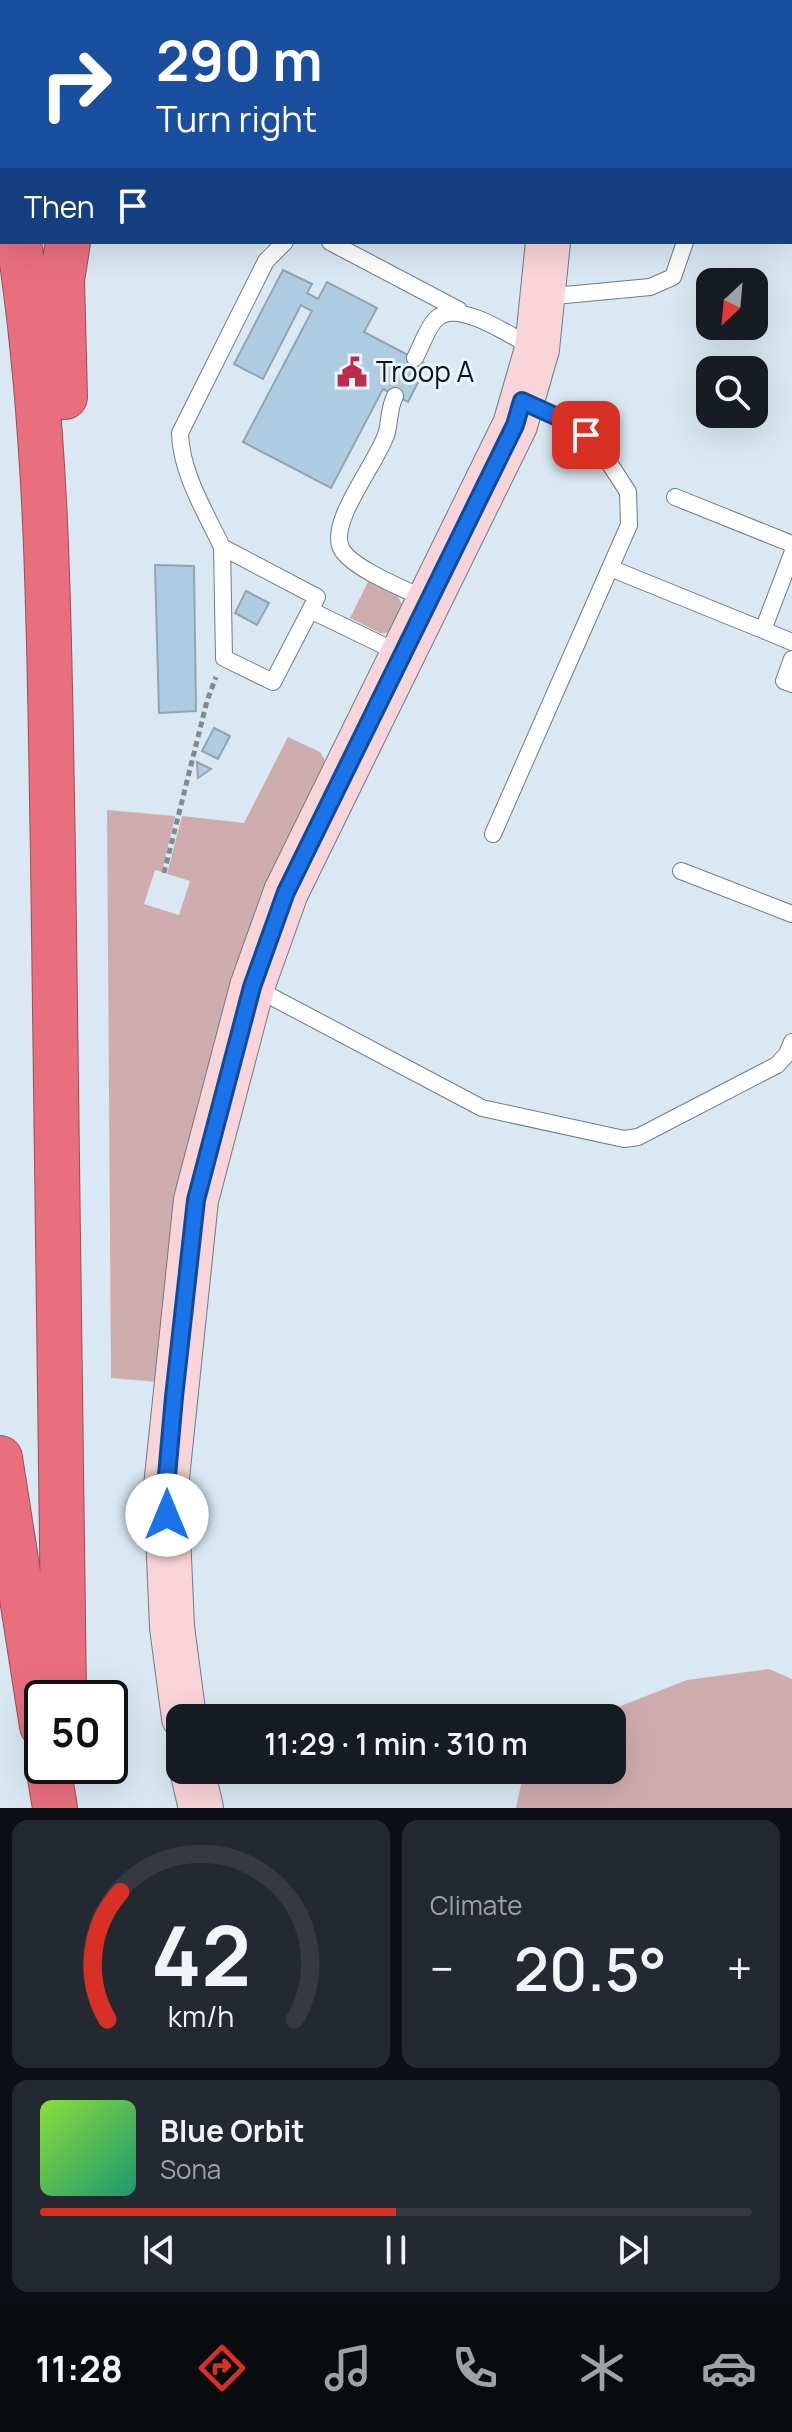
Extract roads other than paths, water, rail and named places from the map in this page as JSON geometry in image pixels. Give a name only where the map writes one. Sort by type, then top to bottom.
[{"type":"highway","points":[[19,244],[34,353],[44,480],[54,903],[64,1680]]},
{"type":"highway","points":[[54,903],[69,623],[62,302],[68,244]]},
{"type":"highway","points":[[0,1458],[35,1680]]},
{"type":"highway","points":[[51,1784],[55,1808]]},
{"type":"highway","points":[[64,1784],[65,1808]]},
{"type":"main road","points":[[182,1704],[172,1627],[166,1487],[196,1200],[252,987],[286,892],[515,425],[537,349],[548,244]]},
{"type":"main road","points":[[195,1784],[201,1808]]},
{"type":"lane","points":[[222,547],[317,597],[273,682],[224,658],[222,547],[189,475],[181,452],[180,433],[266,261],[283,244]]},
{"type":"lane","points":[[334,244],[537,349]]},
{"type":"lane","points":[[542,298],[650,287],[673,277],[684,244]]},
{"type":"lane","points":[[415,358],[435,320],[448,311],[464,313]]},
{"type":"lane","points":[[395,396],[390,406],[387,433],[338,528],[341,549],[356,563],[429,601]]},
{"type":"lane","points":[[493,834],[629,525],[628,492],[606,458],[586,435],[564,420],[522,401]]},
{"type":"lane","points":[[675,497],[792,544]]},
{"type":"lane","points":[[763,630],[792,554]]},
{"type":"lane","points":[[610,568],[792,642]]},
{"type":"lane","points":[[310,610],[402,655]]},
{"type":"lane","points":[[792,659],[784,681],[792,684]]},
{"type":"lane","points":[[681,871],[792,914]]},
{"type":"lane","points":[[252,987],[482,1108],[624,1139],[638,1137],[777,1065],[792,1042]]},
{"type":"place","name":"Troop A","points":[[352,372]]}]
